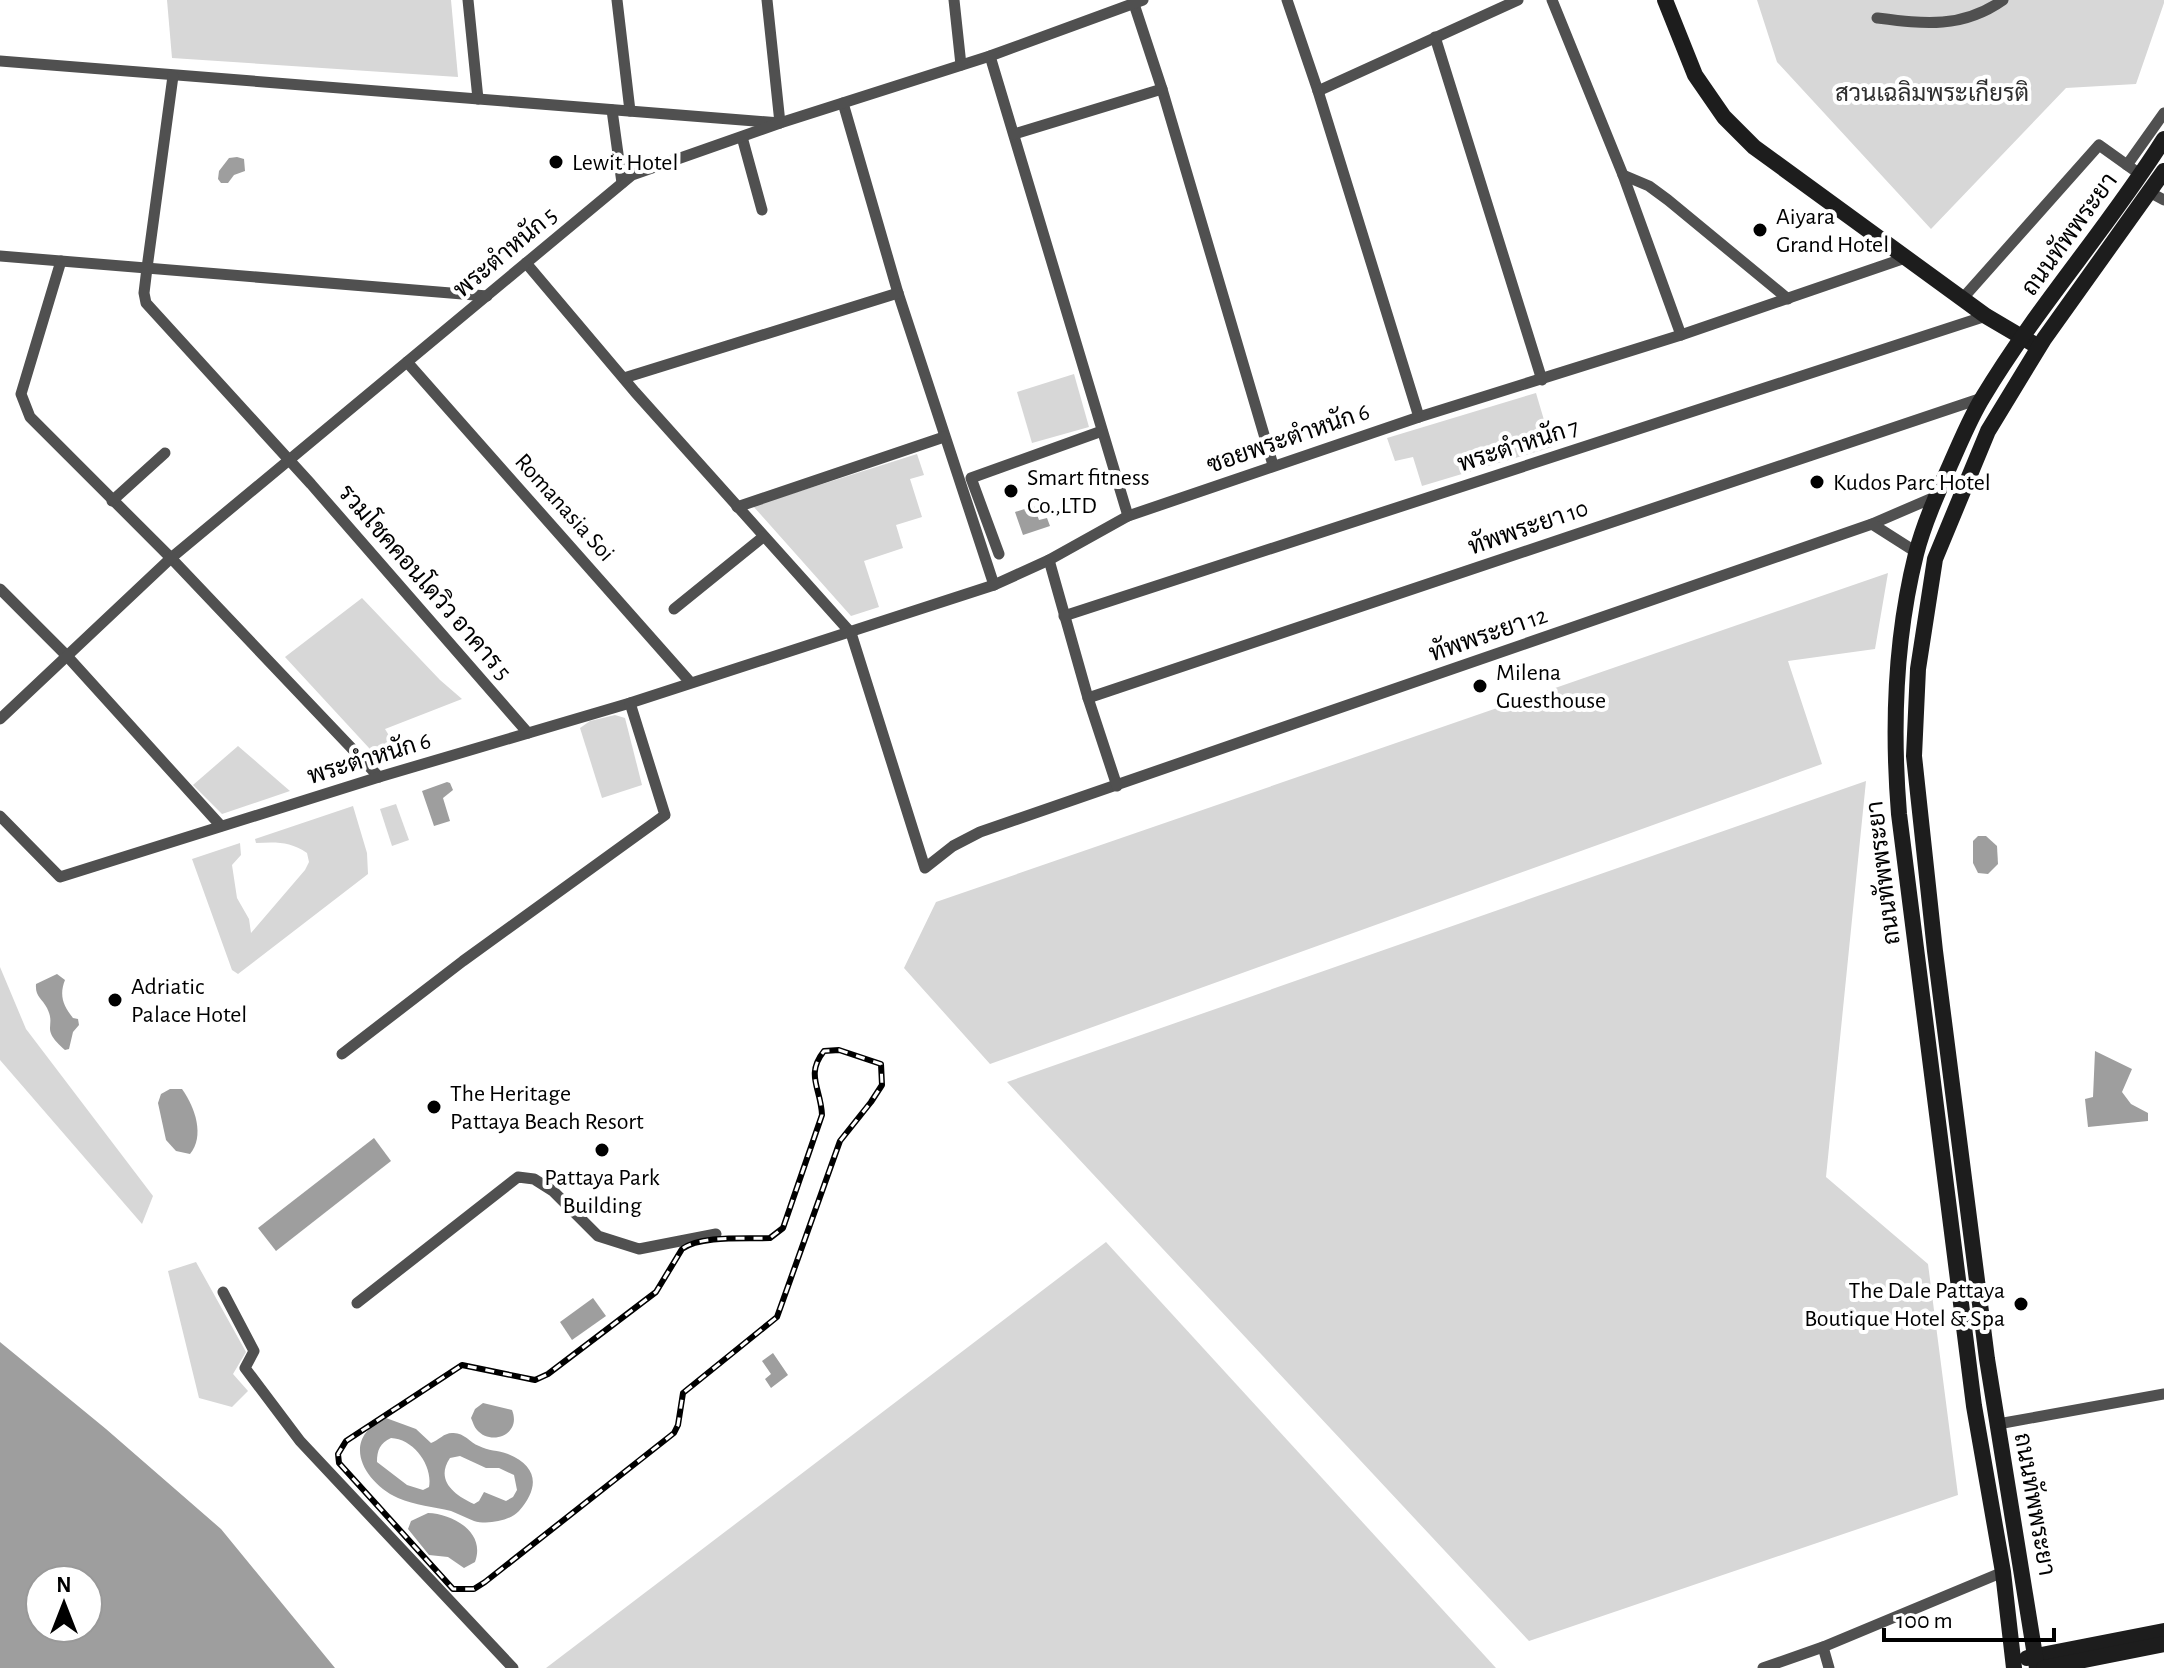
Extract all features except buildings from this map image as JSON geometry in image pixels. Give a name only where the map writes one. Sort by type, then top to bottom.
[{"type":"main road","points":[[1665,0],[1695,75],[1724,117],[1769,159],[1986,316],[2039,347]]},
{"type":"main road","name":"ถนนทัพพระยา","points":[[2014,1664],[2003,1572],[1974,1406],[1917,955],[1895,756],[1900,646],[1916,552],[1937,496],[1982,398],[2164,139]]},
{"type":"main road","name":"ถนนทัพพระยา","points":[[2039,1664],[1987,1359],[1935,951],[1914,756],[1918,669],[1935,559],[1988,431],[2039,347],[2157,196],[2164,171]]},
{"type":"main road","points":[[1969,423],[1978,423],[1988,431]]},
{"type":"main road","points":[[1900,646],[1922,648]]},
{"type":"main road","points":[[1898,668],[1918,669]]},
{"type":"main road","points":[[1917,955],[1935,951]]},
{"type":"main road","points":[[2039,1664],[2164,1631]]},
{"type":"main road","points":[[2014,1664],[2039,1664],[2164,1644]]},
{"type":"street","points":[[468,0],[478,99]]},
{"type":"street","points":[[617,0],[630,111]]},
{"type":"street","points":[[0,61],[780,123],[767,0]]},
{"type":"street","points":[[954,0],[961,65]]},
{"type":"street","points":[[1287,0],[1419,417]]},
{"type":"street","points":[[1318,91],[1518,0]]},
{"type":"street","points":[[1552,0],[1623,175],[1681,335]]},
{"type":"street","points":[[1877,18],[1934,25],[1987,11],[2003,0]]},
{"type":"street","points":[[1136,2],[1273,465]]},
{"type":"street","name":"พระตำหนัก 5","points":[[0,719],[171,558],[632,175],[780,123],[990,56],[1136,2]]},
{"type":"street","points":[[1435,37],[1542,380]]},
{"type":"street","points":[[990,56],[1128,516]]},
{"type":"street","name":"รวมโชคคอนโดวิว อาคาร 5","points":[[173,76],[144,293],[150,310],[290,460],[528,733]]},
{"type":"street","points":[[1014,134],[1162,89]]},
{"type":"street","points":[[843,103],[898,293],[994,585]]},
{"type":"street","points":[[612,110],[622,183]]},
{"type":"street","points":[[2127,165],[2164,113]]},
{"type":"street","points":[[742,137],[762,210]]},
{"type":"street","points":[[1963,298],[2099,145],[2141,175]]},
{"type":"street","points":[[1623,175],[1649,186],[1668,200],[1788,299]]},
{"type":"street","points":[[0,256],[487,296]]},
{"type":"street","name":"ซอยพระตำหนัก 6","points":[[690,682],[994,585],[1049,560],[1128,516],[1273,465],[1681,335],[1908,257]]},
{"type":"street","points":[[61,261],[22,385],[22,403],[30,417],[171,558],[379,777]]},
{"type":"street","points":[[526,263],[763,537],[851,633]]},
{"type":"street","points":[[624,378],[898,293]]},
{"type":"street","name":"พระตำหนัก 7","points":[[1064,616],[1986,316]]},
{"type":"street","name":"Romanasia Soi","points":[[407,362],[690,682]]},
{"type":"street","name":"ทัพพระยา 10","points":[[1088,698],[1982,398]]},
{"type":"street","points":[[999,554],[971,478],[1102,431]]},
{"type":"street","points":[[737,507],[944,437]]},
{"type":"street","points":[[112,501],[165,453]]},
{"type":"street","name":"ทัพพระยา 12","points":[[851,633],[925,868],[953,846],[980,832],[1872,524],[1937,496]]},
{"type":"street","points":[[1872,524],[1916,552]]},
{"type":"street","points":[[674,609],[763,537]]},
{"type":"street","points":[[1049,560],[1088,698],[1117,786]]},
{"type":"street","points":[[0,589],[67,656],[221,826]]},
{"type":"street","name":"พระตำหนัก 6","points":[[0,816],[60,877],[690,682]]},
{"type":"street","points":[[342,1054],[463,961],[665,815],[630,703]]},
{"type":"street","points":[[357,1303],[518,1177],[534,1179],[553,1191],[598,1236],[639,1249],[716,1234]]},
{"type":"street","points":[[223,1292],[254,1351],[245,1368],[300,1441],[513,1668]]},
{"type":"street","points":[[1998,1424],[2164,1394]]},
{"type":"street","points":[[1763,1668],[1823,1647],[2003,1572]]},
{"type":"street","points":[[1823,1647],[1829,1668]]},
{"type":"green space","points":[[167,0],[451,0],[458,77],[172,58]]},
{"type":"green space","name":"สวนเฉลิมพระเกียรติ","points":[[1757,0],[2164,0],[2164,3],[2136,84],[2066,88],[1931,229],[1777,62]]},
{"type":"green space","points":[[1074,374],[1089,427],[1032,443],[1017,392]]},
{"type":"green space","points":[[1536,393],[1552,447],[1422,486],[1413,457],[1395,461],[1387,438]]},
{"type":"green space","points":[[917,454],[924,475],[910,479],[922,517],[896,525],[903,548],[864,561],[879,607],[851,616],[753,506]]},
{"type":"green space","points":[[1888,573],[1875,649],[1788,661],[1822,764],[990,1064],[904,968],[936,902]]},
{"type":"green space","points":[[362,598],[462,699],[385,729],[402,757],[381,761],[285,657]]},
{"type":"green space","points":[[615,715],[625,718],[642,785],[602,798],[580,728],[590,721]]},
{"type":"green space","points":[[238,746],[290,791],[222,814],[193,785]]},
{"type":"green space","points":[[1866,781],[1826,1177],[1928,1264],[1958,1495],[1529,1641],[1007,1082]]},
{"type":"green space","points":[[396,804],[409,840],[392,846],[380,809]]},
{"type":"green space","points":[[353,806],[367,853],[368,874],[238,974],[232,970],[192,859],[240,843],[241,855],[232,865],[237,898],[249,919],[251,933],[309,862],[307,853],[295,846],[256,843],[255,839]]},
{"type":"green space","points":[[0,967],[26,1029],[153,1196],[142,1224],[0,1060]]},
{"type":"green space","points":[[1106,1242],[1496,1668],[546,1668]]},
{"type":"green space","points":[[196,1262],[246,1352],[233,1374],[248,1391],[232,1407],[199,1398],[168,1271]]},
{"type":"shaded area","points":[[229,158],[244,159],[245,171],[234,175],[228,183],[221,183],[219,171]]},
{"type":"shaded area","points":[[1034,506],[1039,520],[1047,518],[1050,526],[1023,535],[1015,512]]},
{"type":"shaded area","points":[[447,782],[453,790],[443,798],[450,821],[434,826],[422,791]]},
{"type":"shaded area","points":[[1978,836],[1986,836],[1997,846],[1998,864],[1988,874],[1978,873],[1973,863],[1973,841]]},
{"type":"shaded area","points":[[57,974],[65,980],[62,991],[64,1005],[73,1018],[78,1019],[79,1025],[73,1032],[69,1049],[65,1050],[53,1037],[50,1015],[36,988],[36,984]]},
{"type":"shaded area","points":[[2095,1051],[2132,1069],[2122,1092],[2131,1104],[2148,1113],[2148,1121],[2088,1127],[2085,1099],[2093,1097]]},
{"type":"shaded area","points":[[170,1089],[182,1089],[194,1113],[197,1139],[190,1154],[176,1151],[166,1140],[158,1103],[161,1094]]},
{"type":"shaded area","points":[[374,1138],[391,1161],[276,1251],[258,1228]]},
{"type":"shaded area","points":[[593,1298],[606,1316],[572,1340],[560,1322]]},
{"type":"shaded area","points":[[0,1342],[221,1529],[335,1668],[0,1668]]},
{"type":"shaded area","points":[[773,1353],[788,1375],[771,1388],[765,1379],[771,1374],[762,1361]]},
{"type":"shaded area","points":[[483,1403],[512,1410],[514,1419],[509,1432],[490,1437],[477,1430],[471,1418],[475,1409]]},
{"type":"shaded area","points":[[386,1418],[416,1429],[431,1443],[446,1434],[456,1433],[482,1448],[508,1454],[526,1465],[530,1472],[533,1479],[530,1494],[515,1514],[504,1520],[485,1523],[398,1498],[374,1481],[361,1459],[363,1437],[372,1426]],"holes":[[[391,1438],[407,1443],[420,1455],[428,1471],[429,1487],[423,1490],[407,1485],[377,1462],[380,1447]],[[460,1456],[486,1468],[499,1468],[514,1475],[517,1490],[513,1497],[506,1501],[484,1492],[474,1504],[460,1496],[449,1486],[445,1473],[450,1458]]]},
{"type":"shaded area","points":[[428,1513],[457,1521],[472,1534],[477,1551],[475,1562],[464,1568],[448,1557],[429,1555],[408,1529],[411,1521]]},
{"type":"railway","points":[[839,1050],[881,1064],[882,1085],[840,1141],[777,1317],[683,1393],[674,1433],[485,1582],[474,1589],[453,1589],[339,1463],[338,1454],[346,1441],[462,1365],[535,1380],[548,1374],[656,1292],[682,1249],[712,1240],[770,1238],[783,1228],[822,1115],[815,1075],[818,1060],[824,1051],[839,1050]]},
{"type":"place","name":"Lewit Hotel","points":[[556,162]]},
{"type":"place","name":"Aiyara Grand Hotel","points":[[1760,230]]},
{"type":"place","name":"Kudos Parc Hotel","points":[[1817,482]]},
{"type":"place","name":"Smart fitness Co.,LTD","points":[[1011,491]]},
{"type":"place","name":"Milena Guesthouse","points":[[1480,686]]},
{"type":"place","name":"Adriatic Palace Hotel","points":[[115,1000]]},
{"type":"place","name":"The Heritage Pattaya Beach Resort","points":[[434,1107]]},
{"type":"place","name":"Pattaya Park Building","points":[[602,1150]]},
{"type":"place","name":"The Dale Pattaya Boutique Hotel & Spa","points":[[2021,1304]]}]
